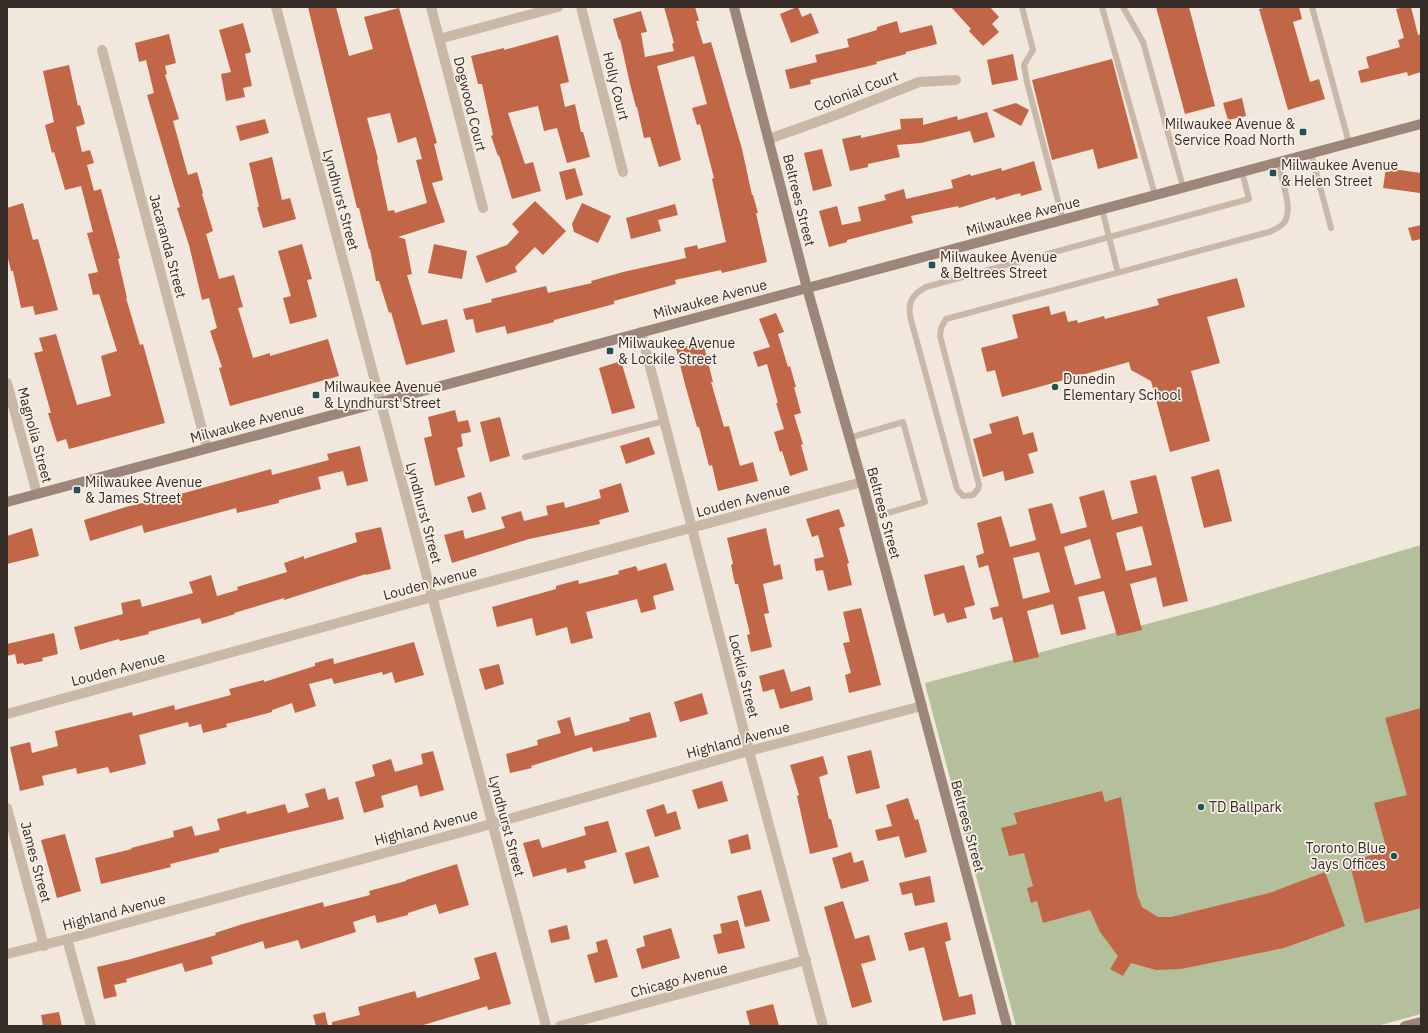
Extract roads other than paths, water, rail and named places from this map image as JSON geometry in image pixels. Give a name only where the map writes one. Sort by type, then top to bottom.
[{"type":"street","name":"Lyndhurst Street","points":[[276,7],[546,1026]]},
{"type":"street","name":"Dogwood Court","points":[[431,7],[482,208]]},
{"type":"street","points":[[439,39],[558,7]]},
{"type":"street","name":"Holly Court","points":[[581,7],[623,172]]},
{"type":"street","name":"Beltrees Street","points":[[734,7],[807,288],[862,482],[1007,1026]]},
{"type":"street","name":"Jacaranda Street","points":[[102,50],[207,448]]},
{"type":"street","name":"Colonial Court","points":[[769,139],[836,115],[919,82],[956,80]]},
{"type":"street","name":"Milwaukee Avenue","points":[[7,502],[1421,124]]},
{"type":"street","name":"Locklie Street","points":[[641,332],[749,751],[823,1026]]},
{"type":"street","name":"Magnolia Street","points":[[7,383],[36,494]]},
{"type":"street","name":"Louden Avenue","points":[[7,714],[433,597],[862,482]]},
{"type":"street","name":"Highland Avenue","points":[[7,954],[44,946],[749,751],[922,706]]},
{"type":"street","name":"James Street","points":[[7,808],[44,946]]},
{"type":"street","points":[[67,939],[91,1026]]},
{"type":"street","name":"Chicago Avenue","points":[[560,1026],[806,960]]},
{"type":"street","points":[[1405,1026],[1421,1022]]},
{"type":"lane","points":[[1022,7],[1033,50],[1024,65],[1027,82],[1063,220]]},
{"type":"lane","points":[[1102,7],[1155,195]]},
{"type":"lane","points":[[1123,7],[1143,42],[1183,188]]},
{"type":"lane","points":[[1312,7],[1349,143]]},
{"type":"lane","points":[[1311,153],[1331,228]]},
{"type":"lane","points":[[1242,172],[1249,199],[926,287],[914,296],[910,303],[910,316],[957,489],[963,496],[973,495],[978,489],[979,485],[940,336],[941,328],[946,319],[1269,232],[1278,228],[1284,223],[1288,208],[1277,162]]},
{"type":"lane","points":[[1102,209],[1118,273]]},
{"type":"lane","points":[[525,457],[664,421]]},
{"type":"lane","points":[[850,438],[903,422],[926,502],[871,518]]},
{"type":"place","name":"Milwaukee Avenue & Service Road North","points":[[1303,132]]},
{"type":"place","name":"Milwaukee Avenue & Helen Street","points":[[1273,173]]},
{"type":"place","name":"Milwaukee Avenue & Beltrees Street","points":[[932,265]]},
{"type":"place","name":"Milwaukee Avenue & Lockile Street","points":[[610,351]]},
{"type":"place","name":"Dunedin Elementary School","points":[[1055,387]]},
{"type":"place","name":"Milwaukee Avenue & Lyndhurst Street","points":[[316,395]]},
{"type":"place","name":"Milwaukee Avenue & James Street","points":[[77,490]]},
{"type":"place","name":"TD Ballpark","points":[[1201,807]]},
{"type":"place","name":"Toronto Blue Jays Offices","points":[[1394,856]]}]
